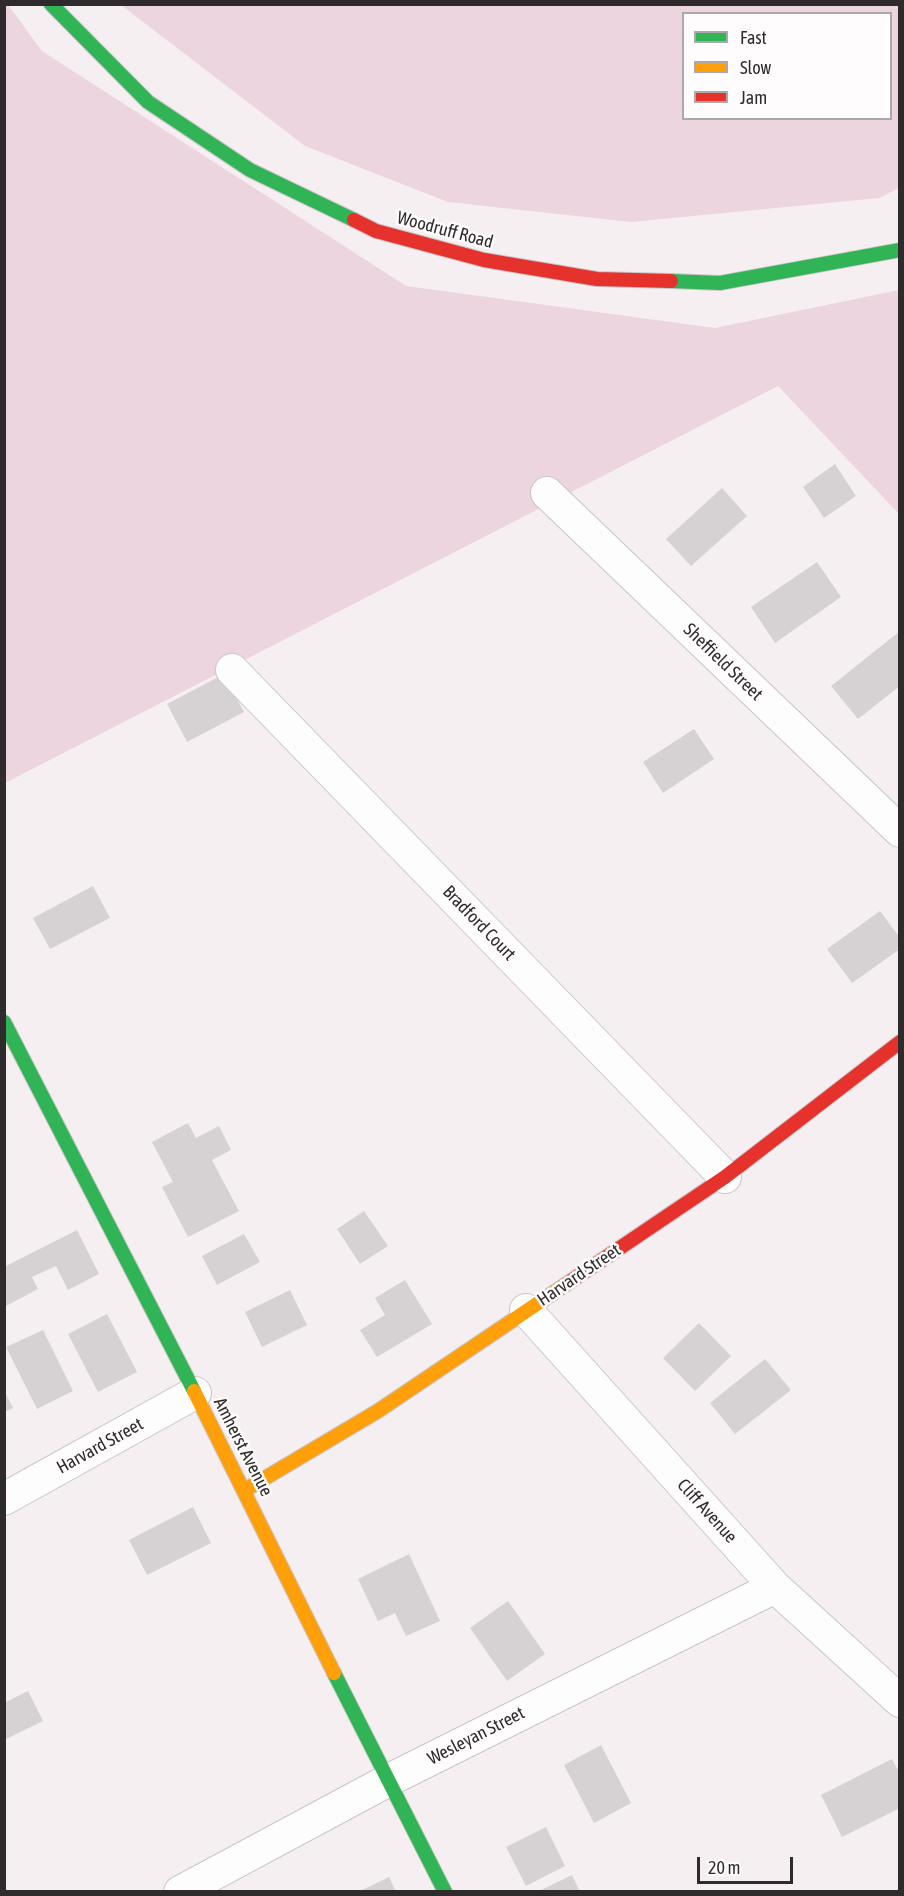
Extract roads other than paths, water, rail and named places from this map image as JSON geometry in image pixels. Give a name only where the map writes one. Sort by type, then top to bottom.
[{"type":"street","name":"Woodruff Road","points":[[51,4],[148,102],[250,170],[376,231],[484,260],[597,279],[720,283],[900,250]]},
{"type":"street","name":"Sheffield Street","points":[[547,494],[900,831]]},
{"type":"street","name":"Bradford Court","points":[[232,670],[725,1177]]},
{"type":"street","name":"Amherst Avenue","points":[[4,1022],[245,1490],[387,1781],[445,1892]]},
{"type":"street","name":"Harvard Street","points":[[245,1490],[378,1411],[725,1177],[900,1042]]},
{"type":"street","name":"Cliff Avenue","points":[[526,1310],[775,1587],[900,1701]]},
{"type":"street","name":"Harvard Street","points":[[4,1499],[195,1393]]},
{"type":"street","name":"Wesleyan Street","points":[[180,1892],[387,1781],[775,1587]]}]
